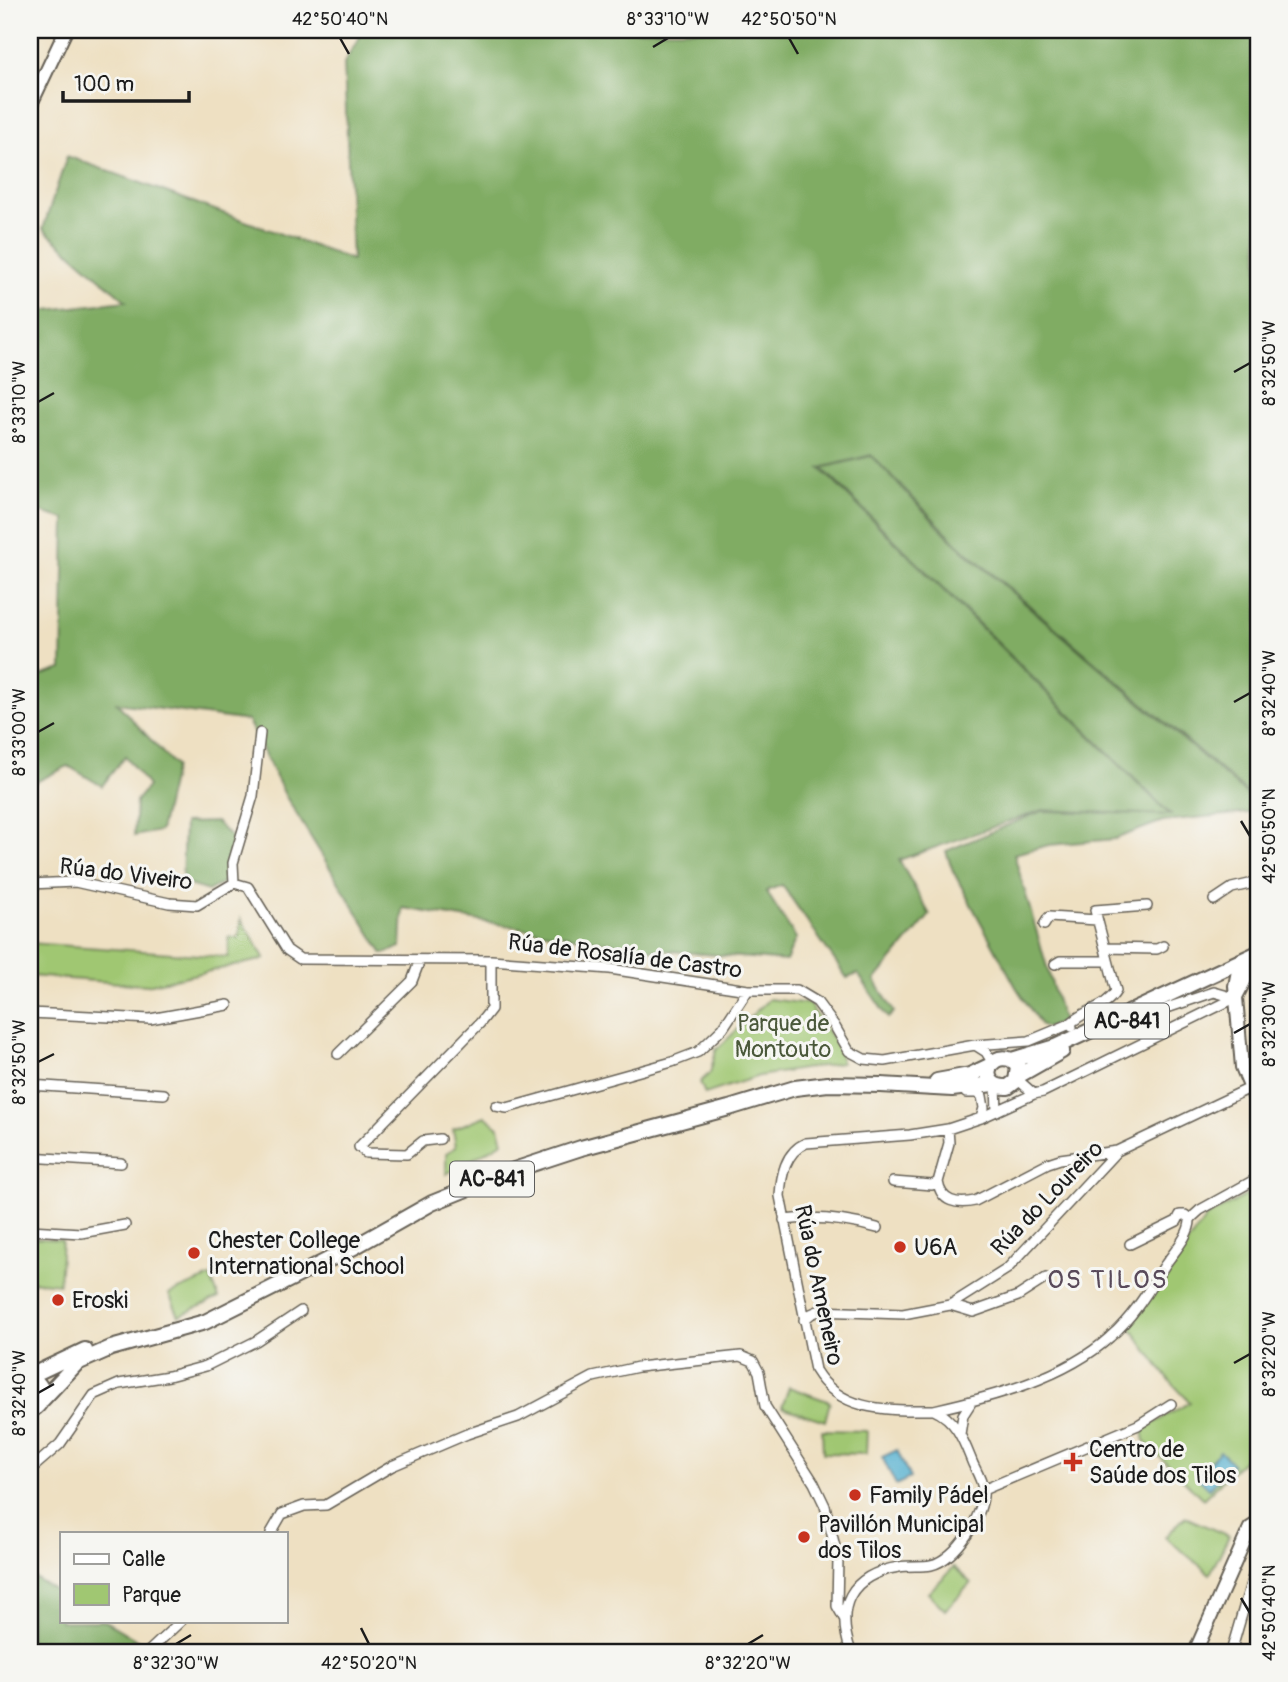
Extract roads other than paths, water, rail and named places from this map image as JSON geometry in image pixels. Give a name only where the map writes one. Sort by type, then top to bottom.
[{"type":"main road","name":"AC-841","points":[[30,1411],[36,1408],[77,1363],[111,1348],[216,1317],[356,1247],[432,1203],[514,1170],[580,1147],[795,1088],[828,1084],[952,1089],[995,1085],[1008,1087],[1057,1053],[1238,971],[1258,958]]},
{"type":"main road","name":"AC-841","points":[[891,1085],[951,1080],[991,1064],[1001,1057],[1055,1046],[1073,1030],[1258,958]]},
{"type":"main road","points":[[1009,1057],[1018,1067],[1017,1079]]},
{"type":"main road","points":[[991,1064],[988,1073],[995,1085]]},
{"type":"main road","name":"AC-841","points":[[42,1400],[40,1385],[30,1377],[59,1361],[112,1339],[170,1331]]},
{"type":"street","points":[[30,106],[66,30]]},
{"type":"street","points":[[234,883],[233,863],[253,796],[260,733]]},
{"type":"street","name":"Rúa do Viveiro","points":[[30,884],[75,882],[169,903],[197,905],[234,883]]},
{"type":"street","points":[[1214,900],[1232,888],[1258,882]]},
{"type":"street","name":"Rúa de Rosalía de Castro","points":[[234,883],[248,887],[287,950],[300,959],[491,960],[610,969],[748,990],[797,990],[817,1002],[849,1051],[864,1059],[885,1061],[975,1045]]},
{"type":"street","points":[[975,1045],[1021,1042],[1073,1030],[1078,1016],[1110,1002],[1116,991],[1095,910],[1147,906]]},
{"type":"street","points":[[1044,925],[1049,917],[1097,920]]},
{"type":"street","points":[[1105,948],[1157,949],[1163,946]]},
{"type":"street","points":[[338,1054],[412,981],[420,960]]},
{"type":"street","points":[[439,1139],[424,1141],[407,1154],[366,1153],[359,1147],[491,1009],[491,960]]},
{"type":"street","points":[[1055,964],[1060,961],[1108,961]]},
{"type":"street","points":[[1235,998],[1247,976],[1258,968]]},
{"type":"street","points":[[1238,971],[1235,978],[1235,998],[1240,1054],[1247,1082],[1258,1106]]},
{"type":"street","points":[[496,1106],[507,1108],[672,1062],[698,1052],[723,1028],[748,990]]},
{"type":"street","points":[[1117,1025],[1214,992],[1235,998]]},
{"type":"street","name":"Rúa do Ameneiro","points":[[1189,1224],[1138,1307],[1111,1337],[1096,1348],[1043,1377],[972,1401],[934,1410],[862,1406],[845,1400],[830,1390],[815,1370],[783,1220],[781,1181],[790,1154],[797,1146],[821,1140],[910,1135],[948,1129],[981,1118],[1043,1092],[1235,998]]},
{"type":"street","points":[[30,1013],[150,1019],[229,1004]]},
{"type":"street","points":[[1009,1057],[1010,1048],[1021,1042]]},
{"type":"street","points":[[993,1043],[1009,1057]]},
{"type":"street","points":[[975,1045],[986,1052],[991,1064]]},
{"type":"street","points":[[1247,1082],[1258,1060]]},
{"type":"street","points":[[1017,1079],[1034,1094]]},
{"type":"street","points":[[1017,1079],[1019,1100]]},
{"type":"street","name":"Rúa do Loureiro","points":[[804,1320],[818,1311],[903,1314],[950,1305],[1007,1269],[1117,1151],[1247,1082]]},
{"type":"street","points":[[30,1085],[164,1094]]},
{"type":"street","points":[[995,1085],[997,1111]]},
{"type":"street","points":[[952,1089],[957,1093],[977,1093],[982,1096],[984,1108],[981,1118]]},
{"type":"street","points":[[948,1129],[949,1143],[938,1182],[940,1193],[957,1203],[975,1201],[1060,1159],[1117,1151]]},
{"type":"street","points":[[30,1157],[121,1163]]},
{"type":"street","points":[[1130,1244],[1177,1221],[1181,1229],[1189,1224],[1200,1210],[1258,1178]]},
{"type":"street","points":[[893,1182],[932,1185],[938,1182]]},
{"type":"street","points":[[783,1220],[822,1220],[877,1228]]},
{"type":"street","points":[[30,1230],[80,1233],[125,1225]]},
{"type":"street","name":"Rúa do Loureiro","points":[[950,1305],[974,1312],[1018,1296],[1046,1278]]},
{"type":"street","points":[[30,1470],[60,1444],[94,1395],[119,1384],[169,1376],[206,1366],[256,1341],[301,1311]]},
{"type":"street","points":[[272,1532],[282,1514],[304,1506],[326,1505],[392,1466],[518,1417],[593,1377],[638,1367],[741,1356],[753,1361],[759,1372],[765,1406],[814,1483],[825,1506],[838,1559],[837,1606],[845,1620]]},
{"type":"street","points":[[960,1434],[963,1415],[972,1401]]},
{"type":"street","points":[[983,1490],[1139,1424],[1171,1404]]},
{"type":"street","points":[[851,1652],[845,1635],[845,1620],[848,1600],[854,1587],[873,1574],[898,1567],[931,1565],[947,1556],[966,1536],[982,1507],[983,1490],[960,1434],[943,1414],[934,1410]]},
{"type":"street","points":[[1195,1652],[1250,1528],[1258,1524]]},
{"type":"street","points":[[1231,1652],[1258,1559]]},
{"type":"street","points":[[148,1652],[180,1622]]},
{"type":"water","points":[[897,1450],[910,1478],[896,1485],[882,1457]]},
{"type":"water","points":[[1220,1451],[1233,1464],[1209,1489],[1196,1476]]},
{"type":"place","name":"U6A","points":[[900,1247]]},
{"type":"place","name":"Chester College International School","points":[[194,1253]]},
{"type":"place","name":"Eroski","points":[[58,1300]]},
{"type":"place","name":"Centro de Saúde dos Tilos","points":[[1073,1462]]},
{"type":"place","name":"Family Pádel","points":[[855,1495]]},
{"type":"place","name":"Pavillón Municipal dos Tilos","points":[[804,1537]]},
{"type":"district","name":"OS TILOS","points":[[1108,1280]]},
{"type":"park label","name":"Parque de Montouto","points":[[783,1036]]}]
